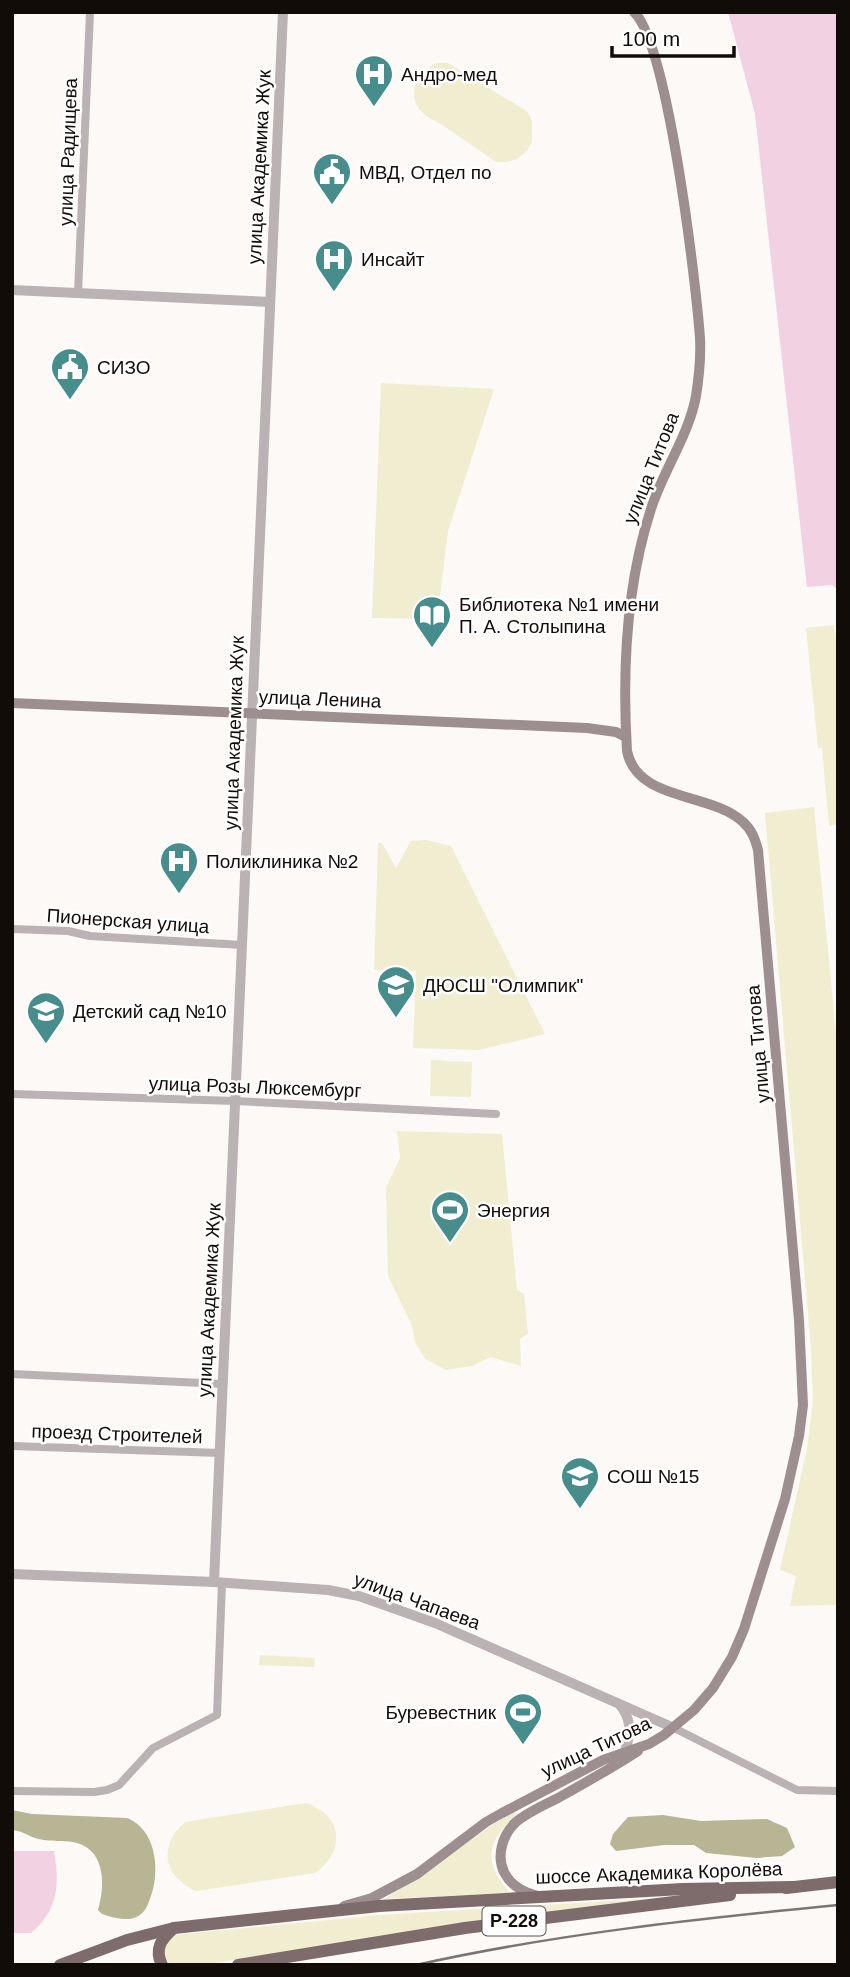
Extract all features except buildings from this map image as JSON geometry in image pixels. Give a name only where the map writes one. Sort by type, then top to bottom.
[{"type":"highway","name":"Р-228","points":[[793,1887],[838,1882]]},
{"type":"highway","name":"шоссе Академика Королёва","points":[[60,1965],[136,1937],[174,1928],[313,1913],[379,1906],[683,1889],[793,1887]]},
{"type":"highway","name":"шоссе Академика Королёва","points":[[238,1965],[465,1928],[793,1887]]},
{"type":"highway","points":[[162,1965],[158,1953],[160,1942],[174,1928]]},
{"type":"main road","name":"улица Титова","points":[[313,1913],[346,1906],[393,1888],[417,1874],[494,1817],[603,1760],[649,1744],[674,1728],[694,1710],[713,1688],[732,1657],[744,1629],[785,1499],[799,1436],[803,1374],[758,850],[752,832],[741,820],[640,776],[629,762],[626,737],[628,635],[637,558],[659,484],[693,409],[699,374],[700,340],[692,261],[670,126],[649,37],[635,12]]},
{"type":"main road","name":"улица Ленина","points":[[12,703],[587,728],[616,732],[626,737]]},
{"type":"main road","points":[[547,1897],[519,1889],[506,1875],[502,1867],[501,1851],[502,1842],[508,1832],[523,1817],[607,1771],[649,1744]]},
{"type":"street","name":"улица Радищева","points":[[78,293],[90,12]]},
{"type":"street","name":"улица Академика Жук","points":[[218,1582],[220,1453],[283,12]]},
{"type":"street","points":[[12,290],[270,302]]},
{"type":"street","name":"Пионерская улица","points":[[12,929],[242,944]]},
{"type":"street","name":"улица Розы Люксембург","points":[[12,1094],[235,1101],[496,1114]]},
{"type":"street","points":[[12,1374],[223,1384]]},
{"type":"street","name":"проезд Строителей","points":[[12,1446],[220,1453]]},
{"type":"street","name":"улица Чапаева","points":[[12,1574],[218,1582],[328,1590],[359,1596],[435,1623],[674,1728]]},
{"type":"street","points":[[12,1791],[107,1790],[119,1785],[153,1748],[217,1715],[218,1582]]},
{"type":"street","points":[[617,1701],[628,1714],[630,1725],[625,1751]]},
{"type":"street","points":[[674,1728],[797,1790],[838,1791]]},
{"type":"shaded area","points":[[728,12],[838,12],[838,590],[832,585],[807,587],[755,114]]},
{"type":"shaded area","points":[[437,63],[448,63],[528,112],[532,121],[532,142],[527,151],[517,159],[496,162],[424,114],[417,105],[414,91],[419,77]]},
{"type":"shaded area","points":[[381,383],[494,389],[448,531],[437,619],[372,618]]},
{"type":"shaded area","points":[[834,625],[838,658],[838,824],[829,826],[806,628]]},
{"type":"shaded area","points":[[814,807],[838,1053],[838,1605],[790,1606],[796,1576],[780,1570],[807,1448],[813,1402],[811,1349],[765,813]]},
{"type":"shaded area","points":[[426,840],[451,846],[545,1034],[479,1050],[413,1048],[416,971],[374,970],[378,843],[382,843],[396,868],[411,841]]},
{"type":"shaded area","points":[[431,1060],[472,1062],[471,1097],[430,1096]]},
{"type":"shaded area","name":"Энергия","points":[[397,1131],[502,1134],[517,1290],[524,1294],[528,1334],[520,1339],[521,1366],[491,1357],[472,1366],[446,1370],[425,1359],[415,1342],[412,1326],[388,1276],[386,1188],[400,1158]]},
{"type":"shaded area","points":[[260,1655],[315,1658],[314,1667],[259,1665]]},
{"type":"shaded area","points":[[306,1803],[327,1816],[336,1834],[332,1854],[315,1873],[196,1891],[185,1885],[171,1869],[168,1850],[176,1831],[185,1822]]},
{"type":"shaded area","points":[[12,1810],[32,1814],[127,1818],[136,1823],[149,1840],[155,1861],[154,1883],[144,1911],[130,1919],[102,1914],[98,1910],[102,1891],[101,1871],[94,1854],[77,1843],[48,1841],[12,1830]]},
{"type":"shaded area","points":[[515,1811],[516,1815],[494,1843],[492,1853],[495,1872],[510,1893],[384,1899],[482,1832]]},
{"type":"shaded area","points":[[663,1815],[701,1821],[767,1819],[787,1828],[795,1847],[782,1856],[757,1858],[706,1853],[694,1845],[664,1845],[616,1851],[610,1844],[613,1834],[628,1817]]},
{"type":"shaded area","points":[[12,1851],[54,1851],[57,1875],[55,1896],[47,1916],[31,1933],[12,1933]]},
{"type":"shaded area","points":[[677,1897],[466,1923],[201,1965],[171,1965],[165,1958],[164,1948],[173,1935],[379,1915]]},
{"type":"railway","points":[[416,1965],[573,1936],[838,1905]]},
{"type":"place","name":"Андро-мед","points":[[374,108]]},
{"type":"place","name":"МВД, Отдел по","points":[[332,206]]},
{"type":"place","name":"Инсайт","points":[[334,293]]},
{"type":"place","name":"СИЗО","points":[[70,401]]},
{"type":"place","name":"Библиотека №1 имени П. А. Столыпина","points":[[432,649]]},
{"type":"place","name":"Поликлиника №2","points":[[179,895]]},
{"type":"place","name":"ДЮСШ \"Олимпик\"","points":[[396,1019]]},
{"type":"place","name":"Детский сад №10","points":[[46,1045]]},
{"type":"place","name":"Энергия","points":[[450,1244]]},
{"type":"place","name":"СОШ №15","points":[[580,1510]]},
{"type":"place","name":"Буревестник","points":[[523,1746]]}]
